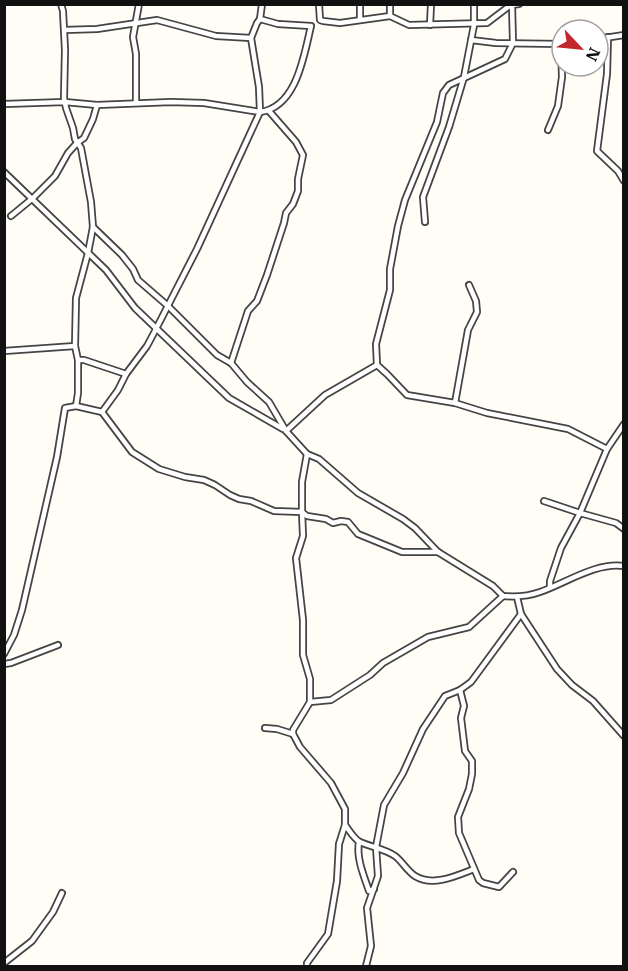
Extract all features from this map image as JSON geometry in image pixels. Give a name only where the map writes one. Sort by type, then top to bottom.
[{"type":"street","points":[[61,4],[65,50],[64,98],[77,143],[81,148],[93,226],[76,298],[75,346],[78,360],[76,406]]},
{"type":"street","points":[[136,103],[134,37],[139,4]]},
{"type":"street","points":[[102,412],[147,346],[197,249],[260,112],[259,87],[251,38],[260,20],[262,4]]},
{"type":"street","points":[[319,4],[320,20],[323,21],[340,23],[390,16],[409,25],[487,23],[512,5],[519,4]]},
{"type":"street","points":[[360,4],[360,20]]},
{"type":"street","points":[[390,4],[390,16]]},
{"type":"street","points":[[430,25],[431,4]]},
{"type":"street","points":[[425,222],[423,197],[449,127],[464,77],[474,23],[474,4]]},
{"type":"street","points":[[376,365],[376,344],[390,290],[392,258],[398,226],[405,200],[437,122],[443,93],[449,85],[505,59],[513,43],[512,5]]},
{"type":"street","points":[[64,30],[97,29],[157,20],[216,36],[251,38]]},
{"type":"street","points":[[4,104],[65,102],[97,105],[171,102],[204,103],[260,112],[269,111],[293,87],[301,67],[311,26],[278,24],[260,20]]},
{"type":"street","points":[[471,40],[550,44]]},
{"type":"street","points":[[548,130],[558,106],[562,78]]},
{"type":"street","points":[[606,78],[597,151],[618,171],[624,181]]},
{"type":"street","points":[[11,216],[55,176],[68,153],[84,138],[97,105]]},
{"type":"street","points":[[231,363],[248,311],[257,301],[267,275],[286,213],[293,204],[298,191],[303,155],[296,142],[269,111]]},
{"type":"street","points":[[4,172],[106,270],[135,308],[229,398],[286,431]]},
{"type":"street","points":[[93,226],[122,255],[138,280],[217,355],[231,363],[269,402],[286,431],[307,454],[319,459],[358,493],[403,519],[438,552],[493,586],[503,596],[517,597],[540,593],[607,565],[624,566]]},
{"type":"street","points":[[455,403],[468,330],[477,312],[476,302],[469,285]]},
{"type":"street","points":[[4,351],[75,346]]},
{"type":"street","points":[[78,360],[126,374]]},
{"type":"street","points":[[376,365],[407,395],[455,403],[487,413],[568,429],[608,448]]},
{"type":"street","points":[[286,431],[325,395],[376,365]]},
{"type":"street","points":[[4,654],[14,635],[22,610],[57,456],[65,408],[76,406],[102,412],[132,452],[159,469],[204,480],[230,495],[258,503],[274,511],[302,512],[333,523],[348,522],[358,534],[402,552],[438,552]]},
{"type":"street","points":[[550,587],[561,548],[580,513],[608,448],[624,424]]},
{"type":"street","points":[[307,454],[302,482],[303,536],[296,558],[303,620],[303,655],[310,679],[310,702],[293,730],[293,734],[300,747],[331,783],[345,809],[345,825],[339,844],[328,934],[307,966]]},
{"type":"street","points":[[544,501],[616,523],[624,529]]},
{"type":"street","points":[[310,702],[331,700],[370,675],[383,663],[428,637],[470,627],[503,596]]},
{"type":"street","points":[[517,597],[521,614],[557,669],[572,685],[593,701],[624,736]]},
{"type":"street","points":[[366,966],[371,946],[367,908],[378,876],[376,847],[384,806],[403,773],[423,729],[445,696],[460,690],[471,681],[521,614]]},
{"type":"street","points":[[4,664],[58,645]]},
{"type":"street","points":[[460,690],[464,706],[461,718],[465,751],[471,761],[472,774],[458,817],[459,833],[479,880],[483,883],[499,887],[513,872]]},
{"type":"street","points":[[265,728],[293,734]]},
{"type":"street","points":[[345,825],[359,842],[394,856],[415,876],[426,880],[437,881],[455,877],[474,869]]},
{"type":"street","points":[[359,842],[360,860],[369,891],[374,889]]},
{"type":"street","points":[[4,963],[32,940],[53,912],[62,893]]}]
